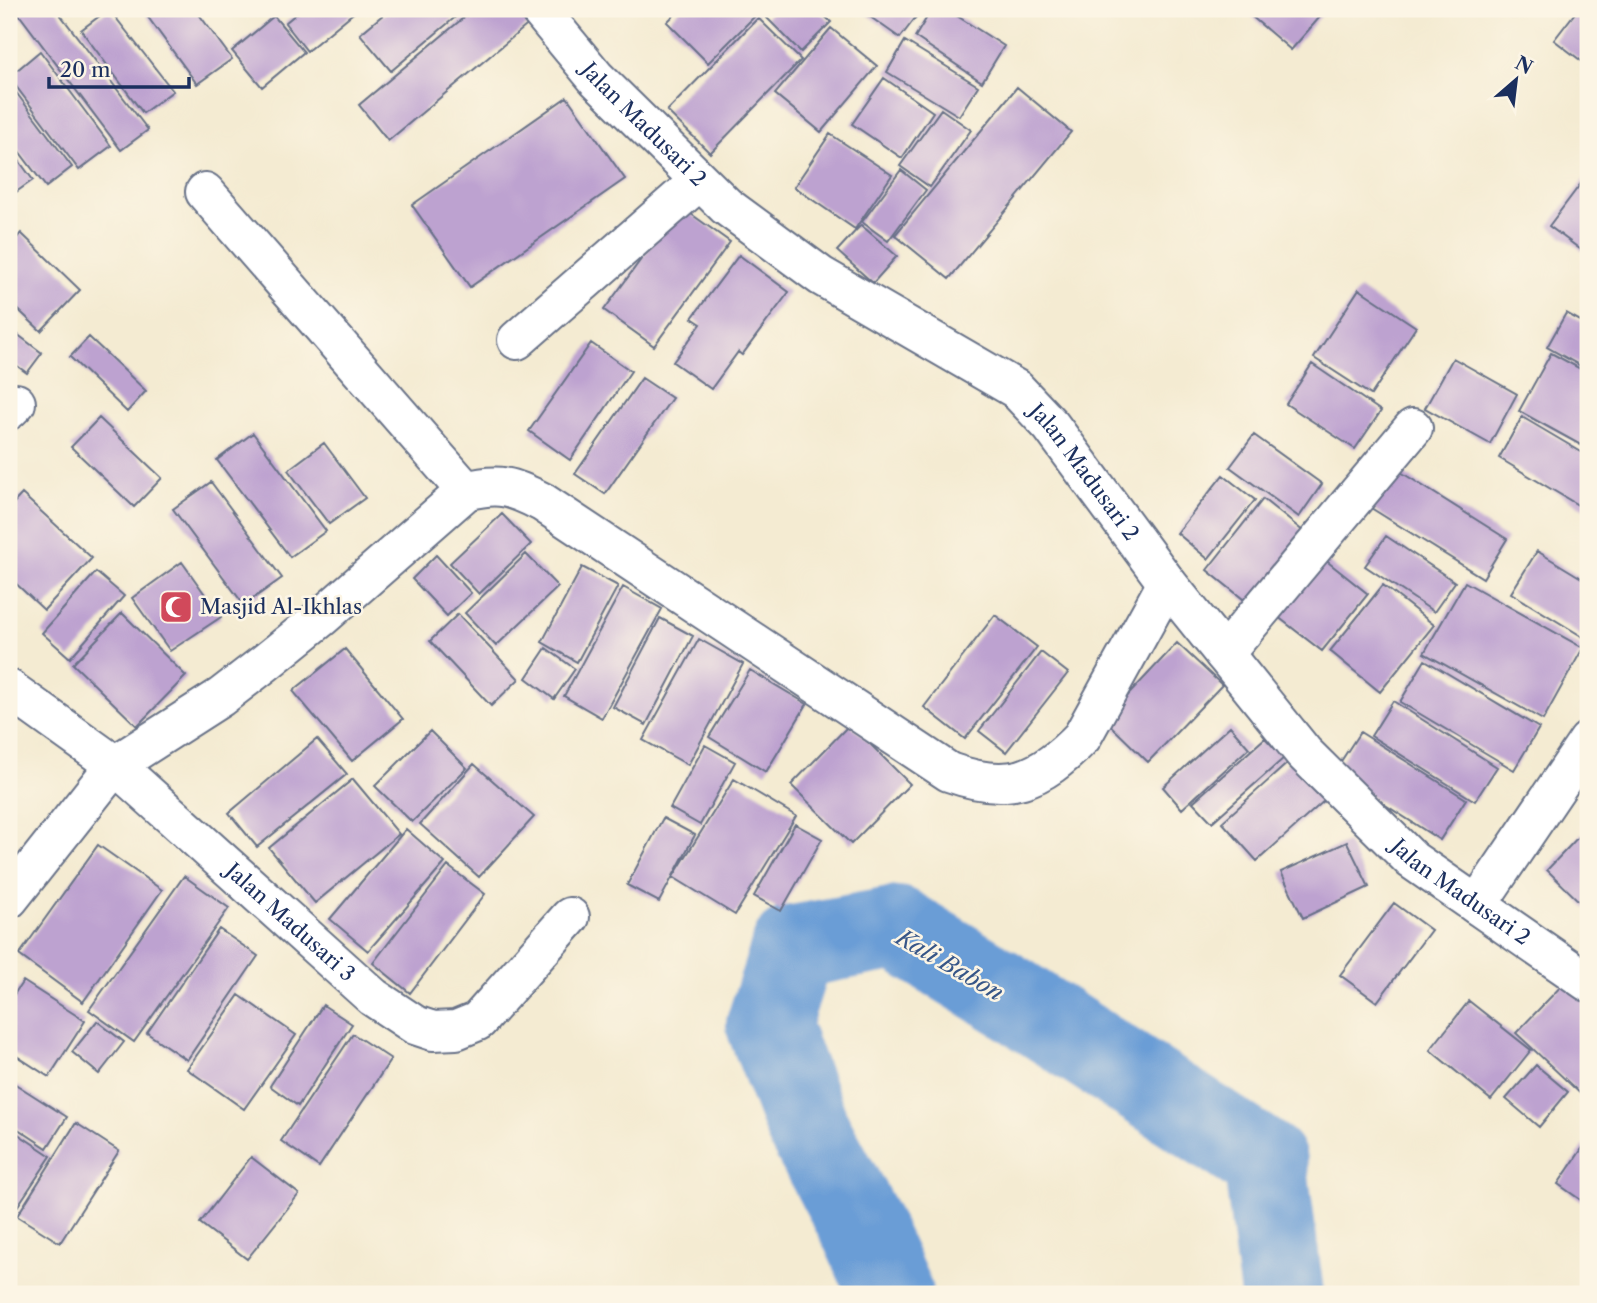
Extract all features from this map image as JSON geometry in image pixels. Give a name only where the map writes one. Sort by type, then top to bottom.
[{"type":"street","name":"Jalan Madusari 2","points":[[538,9],[596,78],[698,182],[776,245],[821,276],[1016,389],[1051,426],[1167,583],[1304,753],[1412,860],[1588,982]]},
{"type":"street","points":[[517,340],[698,182]]},
{"type":"street","points":[[205,192],[466,491]]},
{"type":"street","points":[[1224,654],[1413,428]]},
{"type":"street","points":[[9,900],[115,765],[221,697],[322,617],[466,491],[483,486],[513,487],[542,502],[949,772],[978,782],[1004,784],[1030,779],[1063,758],[1082,737],[1167,583]]},
{"type":"street","name":"Jalan Madusari 3","points":[[9,689],[115,765],[373,997],[415,1025],[433,1031],[456,1030],[478,1021],[570,917]]},
{"type":"street","points":[[1477,905],[1588,741]]},
{"type":"building","points":[[15,9],[56,9],[148,130],[121,150]]},
{"type":"building","points":[[109,9],[173,91],[143,113],[81,30]]},
{"type":"building","points":[[142,9],[195,9],[232,59],[197,84]]},
{"type":"building","points":[[302,9],[358,9],[307,51],[285,23]]},
{"type":"building","points":[[390,9],[465,9],[391,71],[360,34]]},
{"type":"building","points":[[474,9],[519,9],[531,22],[388,141],[359,105]]},
{"type":"building","points":[[680,9],[762,9],[708,63],[667,22]]},
{"type":"building","points":[[774,9],[817,9],[831,22],[801,52],[766,17]]},
{"type":"building","points":[[859,9],[922,9],[900,38]]},
{"type":"building","points":[[932,9],[946,9],[1004,46],[982,82],[915,37]]},
{"type":"building","points":[[1243,9],[1327,9],[1291,50]]},
{"type":"building","points":[[1578,9],[1588,9],[1588,66],[1554,40]]},
{"type":"building","points":[[274,16],[304,52],[262,87],[232,51]]},
{"type":"building","points":[[758,18],[801,60],[710,153],[667,111]]},
{"type":"building","points":[[831,28],[877,66],[821,132],[775,94]]},
{"type":"building","points":[[905,41],[978,86],[959,116],[887,72]]},
{"type":"building","points":[[40,51],[111,146],[79,170],[9,77]]},
{"type":"building","points":[[884,78],[933,112],[902,158],[852,124]]},
{"type":"building","points":[[9,83],[72,167],[46,187],[9,138]]},
{"type":"building","points":[[1017,87],[1071,132],[949,279],[895,235]]},
{"type":"building","points":[[567,97],[625,179],[470,287],[412,205]]},
{"type":"building","points":[[941,109],[971,130],[930,187],[900,166]]},
{"type":"building","points":[[830,134],[892,175],[855,229],[794,187]]},
{"type":"building","points":[[9,147],[33,180],[9,197]]},
{"type":"building","points":[[901,170],[926,190],[888,241],[862,222]]},
{"type":"building","points":[[1588,174],[1588,255],[1549,226]]},
{"type":"building","points":[[680,206],[730,242],[654,346],[604,310]]},
{"type":"building","points":[[861,225],[897,256],[873,283],[837,251]]},
{"type":"building","points":[[21,233],[80,290],[41,331],[9,301],[9,247]]},
{"type":"building","points":[[739,255],[789,292],[742,355],[738,352],[711,389],[673,362],[701,324],[692,318]]},
{"type":"building","points":[[1359,289],[1416,327],[1371,395],[1314,358]]},
{"type":"building","points":[[1566,313],[1588,325],[1588,370],[1547,347]]},
{"type":"building","points":[[9,328],[42,353],[27,373],[9,360]]},
{"type":"building","points":[[89,337],[146,391],[127,412],[70,357]]},
{"type":"building","points":[[591,343],[631,371],[570,460],[529,431]]},
{"type":"building","points":[[1551,353],[1588,373],[1588,449],[1519,411]]},
{"type":"building","points":[[1453,358],[1517,394],[1490,444],[1425,408]]},
{"type":"building","points":[[1312,364],[1381,411],[1355,449],[1286,404]]},
{"type":"building","points":[[642,378],[672,398],[605,494],[575,474]]},
{"type":"building","points":[[1522,417],[1588,456],[1588,511],[1499,458]]},
{"type":"building","points":[[99,418],[162,478],[134,507],[71,447]]},
{"type":"building","points":[[253,433],[326,531],[290,557],[217,460]]},
{"type":"building","points":[[1254,435],[1322,484],[1299,517],[1230,467]]},
{"type":"building","points":[[324,443],[365,498],[329,524],[288,470]]},
{"type":"building","points":[[1396,469],[1507,539],[1483,578],[1371,508]]},
{"type":"building","points":[[1223,475],[1255,500],[1208,559],[1177,533]]},
{"type":"building","points":[[211,482],[282,578],[244,605],[173,509]]},
{"type":"building","points":[[22,494],[92,558],[44,610],[9,577],[9,508]]},
{"type":"building","points":[[1263,499],[1314,540],[1258,611],[1207,570]]},
{"type":"building","points":[[502,514],[531,544],[479,594],[450,563]]},
{"type":"building","points":[[1386,536],[1455,582],[1434,612],[1365,566]]},
{"type":"building","points":[[1314,551],[1368,594],[1322,651],[1268,609]]},
{"type":"building","points":[[1537,551],[1588,582],[1588,640],[1511,593]]},
{"type":"building","points":[[526,554],[558,587],[496,646],[465,613]]},
{"type":"building","points":[[436,555],[471,593],[447,616],[412,579]]},
{"type":"building","name":"Masjid Al-Ikhlas","points":[[182,562],[221,617],[170,651],[132,598]]},
{"type":"building","points":[[582,567],[618,586],[577,662],[542,642]]},
{"type":"building","points":[[96,572],[124,596],[70,658],[42,633]]},
{"type":"building","points":[[1465,582],[1583,648],[1543,720],[1424,653]]},
{"type":"building","points":[[1383,585],[1434,625],[1380,692],[1330,651]]},
{"type":"building","points":[[623,587],[662,609],[602,718],[564,696]]},
{"type":"building","points":[[122,613],[186,676],[137,726],[73,664]]},
{"type":"building","points":[[458,614],[519,679],[491,706],[430,641]]},
{"type":"building","points":[[995,615],[1037,647],[965,739],[924,707]]},
{"type":"building","points":[[660,618],[693,636],[646,725],[613,707]]},
{"type":"building","points":[[699,639],[743,664],[688,765],[643,740]]},
{"type":"building","points":[[1177,643],[1222,685],[1148,762],[1105,720]]},
{"type":"building","points":[[546,648],[575,669],[554,699],[526,678]]},
{"type":"building","points":[[345,649],[403,719],[352,761],[293,691]]},
{"type":"building","points":[[1041,652],[1068,673],[1006,752],[979,731]]},
{"type":"building","points":[[1425,660],[1539,728],[1514,770],[1400,702]]},
{"type":"building","points":[[750,670],[807,704],[766,772],[709,737]]},
{"type":"building","points":[[1393,701],[1497,767],[1475,801],[1371,736]]},
{"type":"building","points":[[850,724],[910,784],[851,844],[791,785]]},
{"type":"building","points":[[1230,726],[1249,748],[1182,809],[1163,787]]},
{"type":"building","points":[[430,731],[467,768],[412,822],[375,786]]},
{"type":"building","points":[[1360,732],[1466,799],[1440,840],[1334,772]]},
{"type":"building","points":[[1265,738],[1284,758],[1212,822],[1193,802]]},
{"type":"building","points":[[317,739],[347,774],[257,847],[229,813]]},
{"type":"building","points":[[705,745],[735,762],[700,825],[670,808]]},
{"type":"building","points":[[1290,761],[1325,800],[1257,861],[1222,822]]},
{"type":"building","points":[[474,764],[534,817],[479,877],[420,824]]},
{"type":"building","points":[[353,779],[399,834],[315,903],[269,848]]},
{"type":"building","points":[[734,779],[796,816],[735,915],[673,877]]},
{"type":"building","points":[[663,818],[695,835],[659,902],[627,885]]},
{"type":"building","points":[[795,824],[822,839],[781,911],[754,896]]},
{"type":"building","points":[[406,829],[445,863],[368,951],[330,919]]},
{"type":"building","points":[[1582,833],[1588,839],[1588,910],[1547,870]]},
{"type":"building","points":[[1347,842],[1369,887],[1303,918],[1281,872]]},
{"type":"building","points":[[98,845],[162,890],[83,1002],[19,955]]},
{"type":"building","points":[[448,866],[485,894],[410,993],[373,963]]},
{"type":"building","points":[[184,876],[229,908],[134,1042],[89,1010]]},
{"type":"building","points":[[1394,903],[1431,930],[1377,1002],[1340,975]]},
{"type":"building","points":[[219,929],[258,956],[187,1060],[147,1033]]},
{"type":"building","points":[[1570,977],[1588,994],[1586,1099],[1516,1033]]},
{"type":"building","points":[[23,981],[85,1021],[49,1077],[9,1051],[9,1002]]},
{"type":"building","points":[[239,995],[296,1035],[244,1109],[187,1069]]},
{"type":"building","points":[[1469,1001],[1531,1050],[1491,1100],[1430,1050]]},
{"type":"building","points":[[323,1005],[352,1024],[298,1106],[270,1086]]},
{"type":"building","points":[[97,1021],[124,1042],[99,1074],[72,1052]]},
{"type":"building","points":[[353,1034],[391,1059],[319,1167],[281,1141]]},
{"type":"building","points":[[1536,1065],[1568,1092],[1539,1127],[1506,1099]]},
{"type":"building","points":[[9,1080],[67,1117],[47,1148],[9,1123]]},
{"type":"building","points":[[76,1123],[119,1151],[60,1243],[17,1216]]},
{"type":"building","points":[[9,1128],[51,1156],[11,1216],[9,1215]]},
{"type":"building","points":[[1588,1140],[1588,1205],[1558,1184]]},
{"type":"building","points":[[251,1157],[299,1194],[247,1259],[200,1223]]},
{"type":"waterway","name":"Kali Babon","points":[[891,1294],[859,1223],[808,1129],[768,1025],[793,947],[897,928],[1012,998],[1265,1162],[1282,1294]]},
{"type":"place","name":"Masjid Al-Ikhlas","points":[[176,607]]}]
